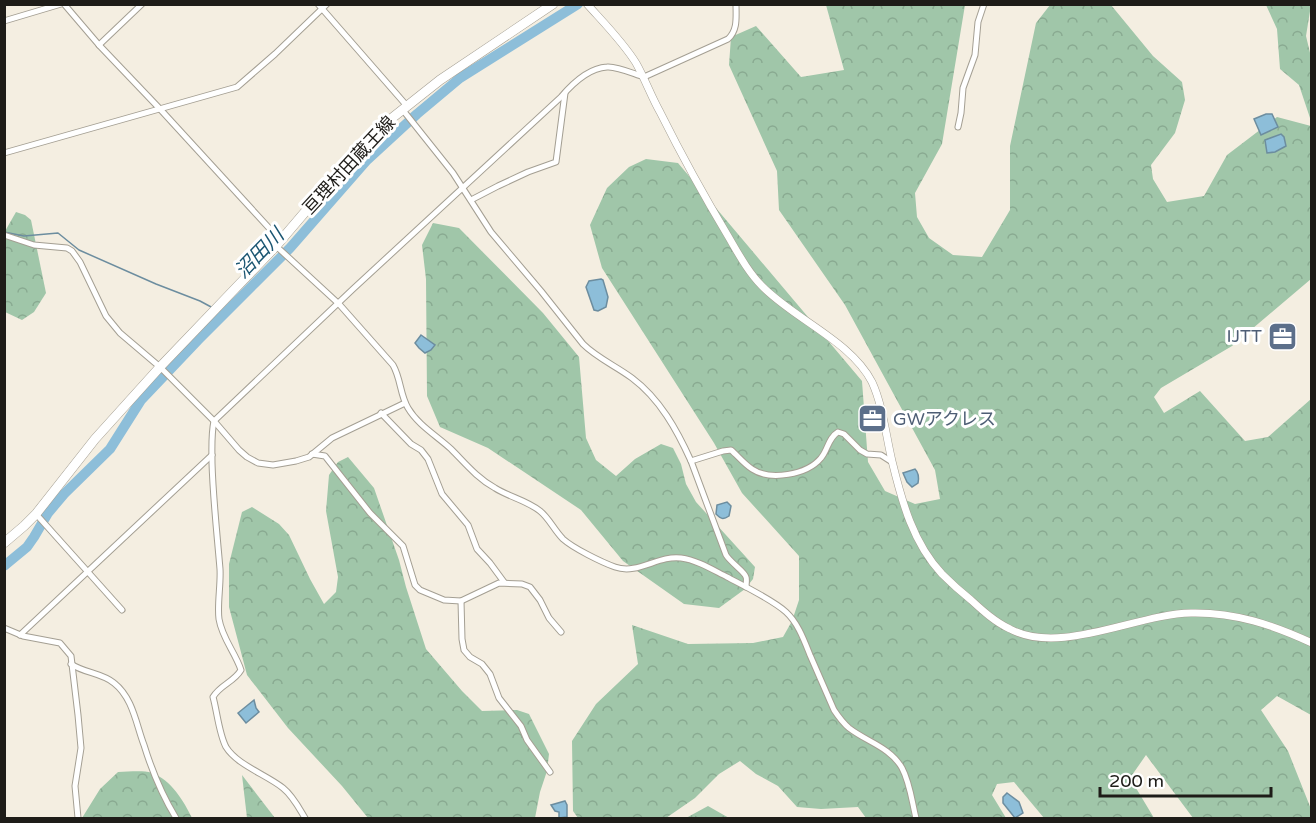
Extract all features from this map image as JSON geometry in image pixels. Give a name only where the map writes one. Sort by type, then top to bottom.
[{"type":"main road","name":"亘理村田蔵王線","points":[[4,543],[36,514],[95,439],[278,243],[357,151],[405,107],[440,80],[553,4]]},
{"type":"street","points":[[4,21],[63,4],[160,109],[278,243],[339,304],[393,365],[405,403],[418,421],[481,479],[525,501],[540,511],[567,542],[617,568],[637,568],[674,558],[684,558],[746,587],[784,610],[796,624],[834,709],[842,721],[850,729],[888,752],[902,768],[916,819]]},
{"type":"street","points":[[99,45],[142,4]]},
{"type":"street","points":[[587,4],[624,46],[644,77],[659,111],[706,198],[743,261],[760,284],[782,304],[843,348],[859,364],[872,383],[910,524],[921,547],[942,574],[988,615],[1011,630],[1026,636],[1048,639],[1070,637],[1165,616],[1190,613],[1218,614],[1264,623],[1311,643]]},
{"type":"street","points":[[305,819],[286,790],[238,759],[227,748],[213,697],[217,691],[236,678],[241,670],[227,643],[219,619],[220,569],[212,455],[214,421],[578,80],[591,72],[609,67],[644,77],[728,39],[734,34],[736,4]]},
{"type":"street","points":[[958,127],[963,88],[973,62],[978,22],[984,4]]},
{"type":"street","points":[[4,153],[237,87],[275,54],[322,6],[405,107],[463,188],[491,232],[582,344],[630,377],[645,389],[661,407],[691,461],[726,555],[746,575],[746,587]]},
{"type":"street","points":[[471,200],[528,172],[556,162],[565,93]]},
{"type":"street","points":[[4,235],[34,245],[67,248],[72,251],[80,262],[106,316],[120,333],[160,367],[214,421],[239,450],[258,463],[273,465],[309,457],[332,438],[405,403]]},
{"type":"street","points":[[381,413],[428,459],[442,494],[468,525],[477,549],[504,582]]},
{"type":"street","points":[[691,461],[731,450],[749,468],[759,473],[784,475],[804,471],[813,466],[822,458],[833,435],[838,432],[844,434],[867,454],[881,455],[892,462]]},
{"type":"street","points":[[312,454],[325,456],[361,502],[403,546],[415,585],[420,590],[444,600],[461,601],[504,582],[522,584],[530,587],[549,618],[561,632]]},
{"type":"street","points":[[20,635],[212,455]]},
{"type":"street","points":[[36,514],[122,610]]},
{"type":"street","points":[[461,601],[464,650],[470,657],[482,664],[490,674],[499,698],[521,726],[527,740],[550,772]]},
{"type":"street","points":[[4,628],[20,635],[60,643],[71,656],[81,748],[75,786],[78,819]]},
{"type":"street","points":[[71,664],[114,682],[127,698],[161,792],[176,819]]},
{"type":"green space","points":[[826,5],[965,5],[942,144],[915,193],[917,217],[929,238],[953,255],[982,257],[1010,210],[1010,146],[1036,23],[1050,5],[1111,5],[1153,56],[1182,82],[1185,100],[1175,133],[1151,165],[1153,179],[1167,202],[1204,196],[1227,155],[1277,117],[1311,126],[1311,279],[1232,346],[1161,388],[1154,397],[1164,413],[1200,391],[1245,441],[1268,437],[1311,399],[1311,715],[1277,696],[1261,710],[1288,751],[1311,809],[1311,818],[1193,818],[1146,755],[1130,778],[1154,818],[1044,818],[1014,782],[997,784],[992,795],[1006,818],[866,818],[858,807],[821,809],[797,807],[778,786],[756,774],[740,761],[719,774],[695,798],[666,818],[578,818],[573,811],[572,741],[596,704],[638,664],[632,625],[688,644],[753,643],[783,637],[792,621],[799,600],[799,556],[742,493],[714,443],[602,268],[590,225],[607,188],[629,167],[646,159],[678,163],[862,381],[868,462],[885,491],[915,504],[940,499],[935,470],[845,305],[779,210],[777,171],[729,65],[731,37],[756,26],[801,77],[844,70]]},
{"type":"green space","points":[[1266,5],[1311,5],[1306,36],[1311,57],[1311,121],[1299,85],[1280,69],[1277,29]]},
{"type":"green space","points":[[16,212],[31,220],[46,293],[34,312],[22,320],[5,312],[4,233]]},
{"type":"green space","points":[[433,223],[459,228],[543,313],[579,357],[586,438],[596,460],[616,476],[635,459],[661,444],[673,448],[681,464],[686,484],[696,502],[755,567],[753,579],[745,589],[719,608],[684,604],[623,561],[581,510],[488,448],[440,427],[427,396],[426,279],[422,245]]},
{"type":"green space","points":[[348,457],[374,488],[426,649],[482,711],[517,710],[529,714],[549,754],[535,818],[368,818],[342,786],[288,728],[247,675],[229,607],[229,564],[242,512],[252,507],[279,524],[289,535],[324,604],[336,592],[338,577],[326,511],[329,475],[338,462]]},
{"type":"green space","points":[[118,772],[144,772],[159,776],[176,792],[192,818],[82,818],[100,789]]},
{"type":"green space","points":[[242,775],[275,818],[247,818]]},
{"type":"green space","points":[[708,806],[729,818],[686,818]]},
{"type":"water","points":[[1272,114],[1278,127],[1261,135],[1254,119]]},
{"type":"water","points":[[1281,134],[1286,146],[1275,152],[1267,153],[1265,140]]},
{"type":"water","points":[[601,279],[608,297],[606,307],[598,311],[594,310],[586,287],[589,281]]},
{"type":"water","points":[[421,335],[435,345],[425,353],[415,343]]},
{"type":"water","points":[[915,469],[918,474],[918,483],[912,487],[903,473]]},
{"type":"water","points":[[727,502],[731,506],[729,516],[719,517],[716,514],[717,505]]},
{"type":"water","points":[[254,700],[259,712],[246,723],[238,713]]},
{"type":"water","points":[[1007,793],[1019,802],[1023,813],[1015,818],[1003,803],[1003,797]]},
{"type":"water","points":[[565,801],[567,817],[559,818],[559,812],[555,811],[551,805]]},
{"type":"waterway","name":"沼田川","points":[[4,566],[27,547],[48,513],[64,494],[110,449],[141,400],[290,248],[367,160],[460,78],[578,4]]},
{"type":"waterway","points":[[4,232],[24,236],[58,233],[79,250],[213,308]]},
{"type":"waterway","name":"沼田川","points":[[220,311],[225,313]]},
{"type":"place","name":"IJTT","points":[[1283,336]]},
{"type":"place","name":"GWアクレス","points":[[872,419]]}]
